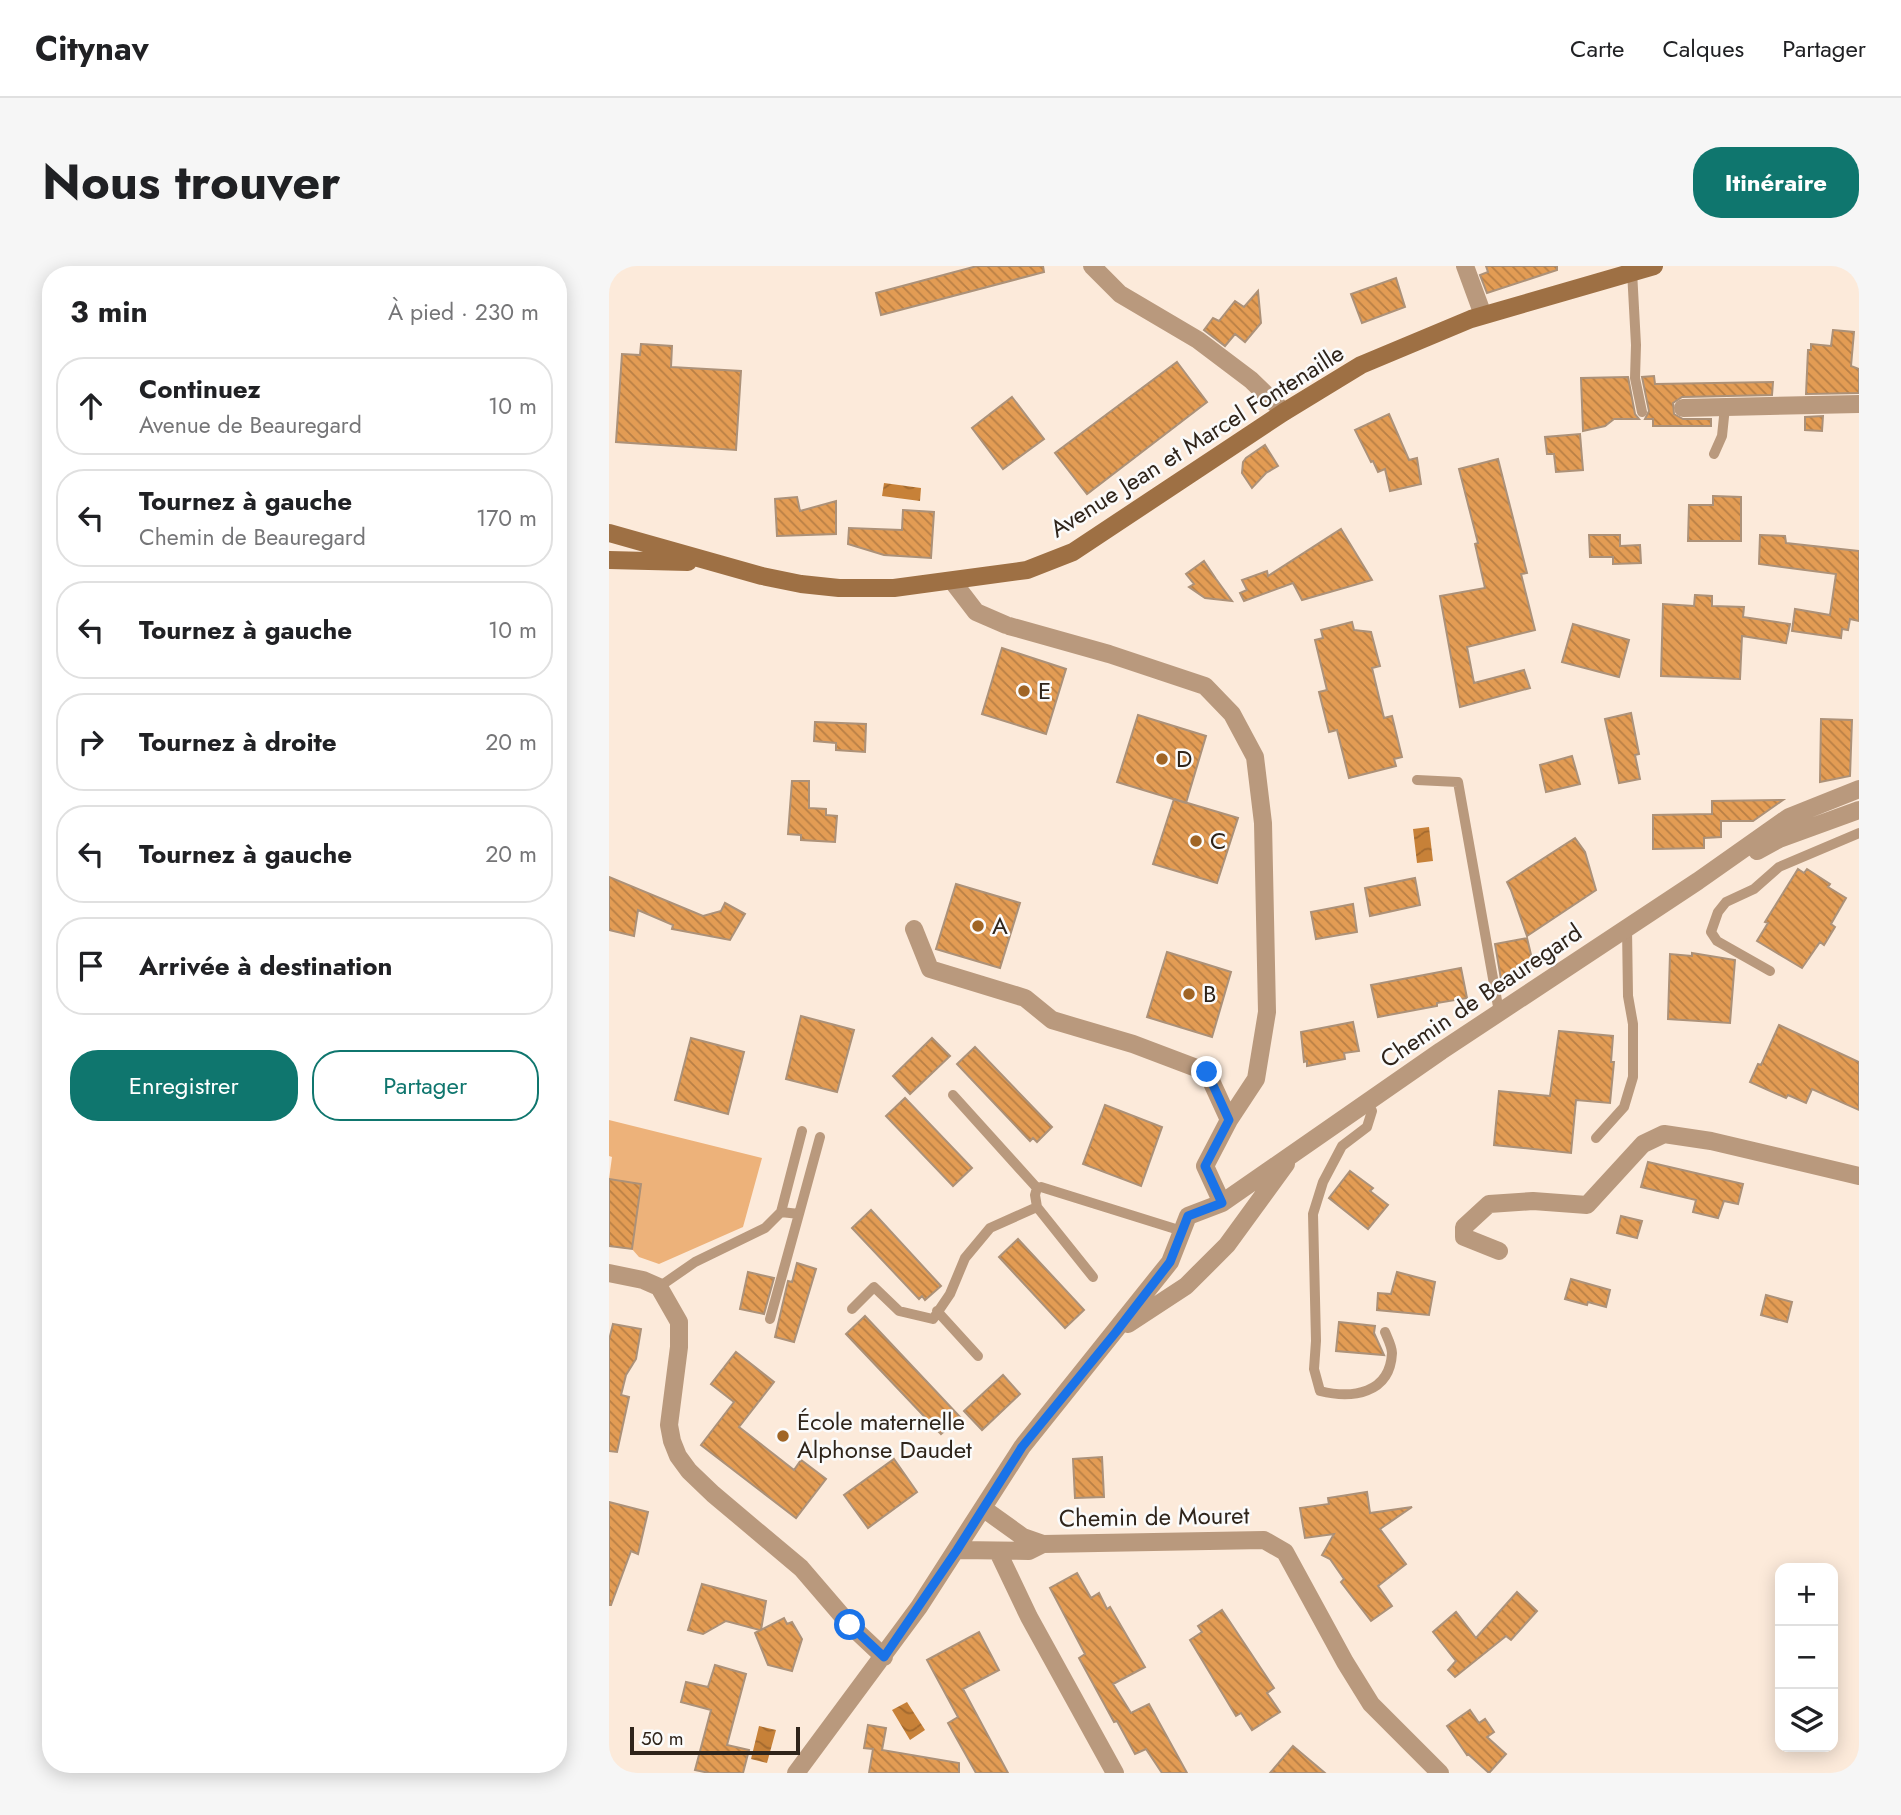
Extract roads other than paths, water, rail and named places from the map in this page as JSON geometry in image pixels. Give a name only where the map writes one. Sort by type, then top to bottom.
[{"type":"main road","name":"Avenue Jean et Marcel Fontenaille","points":[[609,533],[788,581],[839,588],[894,588],[1027,570],[1073,552],[1361,365],[1483,315],[1654,266]]},
{"type":"main road","name":"Avenue Jean et Marcel Fontenaille","points":[[609,560],[713,562]]},
{"type":"street","points":[[1092,266],[1120,294],[1198,341],[1251,380],[1285,412]]},
{"type":"street","points":[[1465,266],[1483,315]]},
{"type":"street","points":[[1683,408],[1859,404]]},
{"type":"street","points":[[953,582],[976,611],[1008,626],[1109,653],[1205,686],[1232,713],[1255,757],[1263,823],[1267,1012],[1256,1079],[1229,1120],[1205,1166],[1222,1203]]},
{"type":"street","name":"Chemin de Beauregard","points":[[796,1773],[884,1657],[984,1509],[1022,1447],[1170,1262],[1188,1216],[1222,1203],[1789,817],[1859,789]]},
{"type":"street","name":"Chemin de Beauregard","points":[[1698,881],[1779,839],[1859,810]]},
{"type":"street","points":[[914,929],[930,969],[1024,998],[1052,1020],[1133,1044],[1207,1072],[1229,1120]]},
{"type":"street","points":[[1499,1251],[1464,1237],[1464,1227],[1489,1203],[1533,1201],[1587,1205],[1643,1144],[1664,1134],[1711,1141],[1859,1176]]},
{"type":"street","name":"Chemin de Beauregard","points":[[1116,1332],[1186,1286],[1227,1245],[1294,1153]]},
{"type":"street","points":[[609,1273],[643,1280],[659,1287],[679,1322],[679,1347],[669,1424],[672,1441],[689,1471],[801,1568],[850,1625],[884,1657]]},
{"type":"street","points":[[984,1509],[1023,1537],[1043,1544]]},
{"type":"street","name":"Chemin de Mouret","points":[[1043,1544],[1264,1540],[1277,1545],[1285,1552],[1371,1704],[1440,1773]]},
{"type":"street","points":[[957,1550],[1029,1551],[1043,1544]]},
{"type":"street","points":[[998,1552],[1029,1617],[1115,1773]]},
{"type":"lane","points":[[1632,271],[1635,378],[1642,412]]},
{"type":"lane","points":[[1714,454],[1722,436],[1725,407]]},
{"type":"lane","points":[[1417,780],[1458,782],[1499,1012]]},
{"type":"lane","points":[[1770,971],[1717,941],[1711,932],[1718,912],[1727,901],[1755,889],[1779,867],[1859,833]]},
{"type":"lane","points":[[1596,1138],[1625,1107],[1633,1077],[1633,1024],[1628,996],[1627,928]]},
{"type":"lane","points":[[953,1095],[1037,1188]]},
{"type":"lane","points":[[1367,1102],[1372,1111],[1367,1127],[1342,1146],[1323,1182],[1313,1214],[1316,1327],[1314,1369],[1320,1391],[1339,1396],[1366,1393],[1387,1376],[1393,1352],[1385,1332]]},
{"type":"lane","points":[[659,1287],[695,1262],[765,1228],[781,1212],[802,1131]]},
{"type":"lane","points":[[770,1319],[820,1137]]},
{"type":"lane","points":[[1037,1188],[1037,1207],[1093,1277]]},
{"type":"lane","points":[[1037,1188],[1182,1231]]},
{"type":"lane","points":[[852,1309],[874,1287],[899,1311],[933,1320],[950,1294],[965,1258],[990,1228],[1037,1207]]},
{"type":"lane","points":[[781,1212],[799,1214]]},
{"type":"lane","points":[[937,1311],[978,1356]]},
{"type":"water","points":[[884,483],[921,488],[920,501],[882,496]]},
{"type":"water","points":[[1429,827],[1433,861],[1417,863],[1413,829]]},
{"type":"water","points":[[907,1702],[925,1730],[910,1740],[892,1710]]},
{"type":"water","points":[[759,1726],[776,1730],[767,1763],[751,1759]]},
{"type":"place","name":"E","points":[[1024,691]]},
{"type":"place","name":"D","points":[[1162,759]]},
{"type":"place","name":"C","points":[[1196,841]]},
{"type":"place","name":"A","points":[[978,926]]},
{"type":"place","name":"B","points":[[1189,994]]},
{"type":"place","name":"École maternelle Alphonse Daudet","points":[[783,1436]]}]
